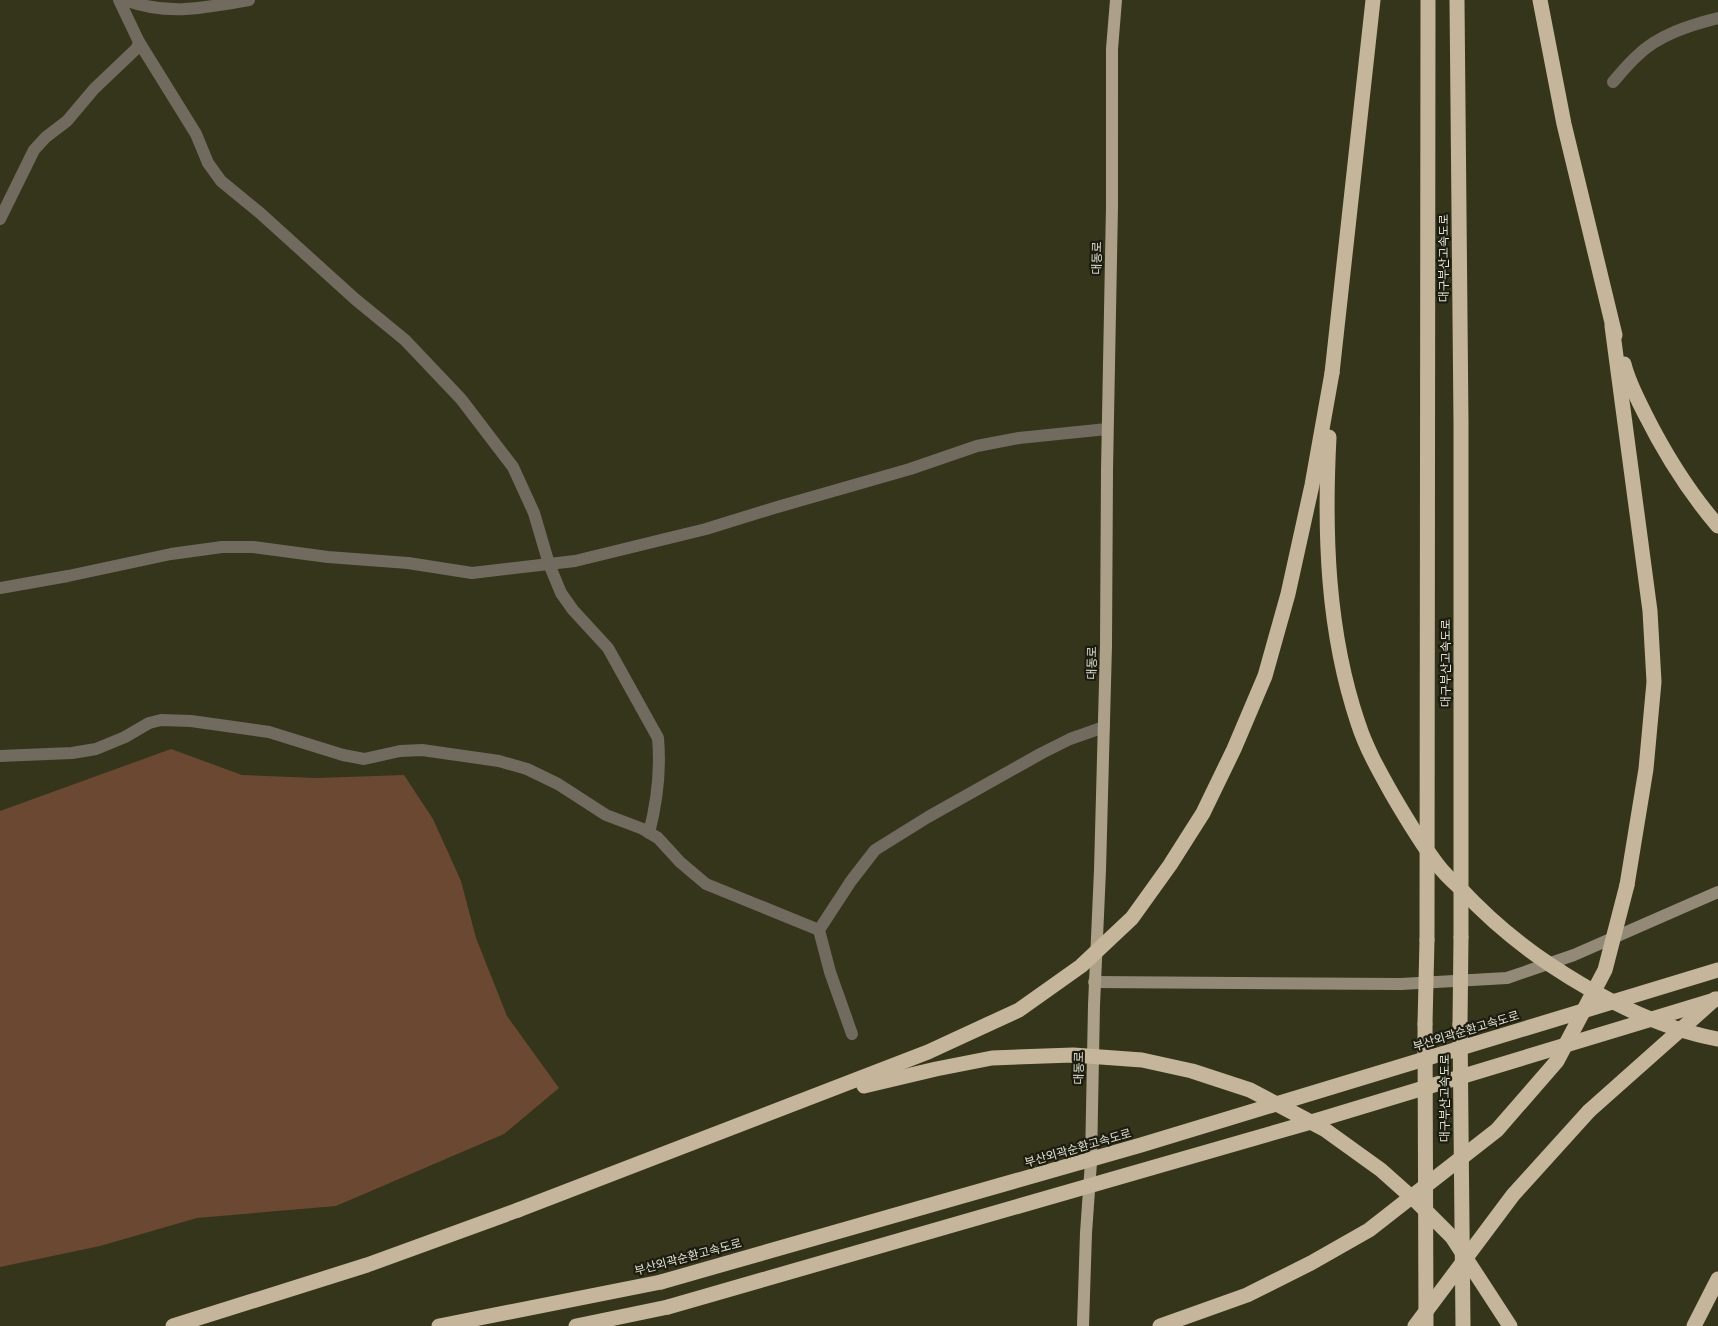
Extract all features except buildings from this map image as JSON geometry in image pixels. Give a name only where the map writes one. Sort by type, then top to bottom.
[{"type":"highway","points":[[1373,0],[1332,373],[1327,489],[1327,554],[1333,617],[1346,685],[1358,725],[1378,770],[1404,816],[1438,865],[1480,910],[1529,950],[1578,983],[1624,1008],[1675,1028],[1718,1039]]},
{"type":"highway","name":"대구부산고속도로","points":[[1426,1326],[1428,0]]},
{"type":"highway","name":"대구부산고속도로","points":[[1458,0],[1461,442],[1460,1024],[1463,1326]]},
{"type":"highway","points":[[1540,0],[1564,124],[1612,326],[1625,368],[1663,450],[1695,499],[1718,526]]},
{"type":"highway","points":[[1160,1326],[1247,1295],[1312,1263],[1369,1230],[1497,1130],[1557,1061],[1605,970],[1627,885],[1646,769],[1654,682],[1649,602],[1612,326]]},
{"type":"highway","points":[[173,1326],[367,1265],[609,1176],[928,1052],[1019,1010],[1080,966],[1132,918],[1170,865],[1203,813],[1234,749],[1265,676],[1288,594],[1312,485],[1332,373]]},
{"type":"highway","name":"부산외곽순환고속도로","points":[[439,1326],[661,1282],[1141,1145],[1718,970]]},
{"type":"highway","points":[[1416,1326],[1513,1195],[1589,1111],[1718,998]]},
{"type":"highway","points":[[576,1326],[668,1306],[1318,1120],[1718,998]]},
{"type":"highway","points":[[609,1176],[870,1084],[936,1069],[992,1058],[1073,1055],[1142,1060],[1192,1071],[1250,1090],[1324,1129],[1381,1170],[1452,1237],[1510,1326]]},
{"type":"highway","points":[[1694,1326],[1718,1279]]},
{"type":"main road","name":"대동로","points":[[1083,1326],[1104,727],[1112,50],[1116,0]]},
{"type":"street","points":[[119,0],[139,42],[196,134],[208,163],[221,181],[404,340],[461,399],[513,467],[534,513],[549,564],[565,599],[608,648],[658,738],[660,754],[659,786],[649,833]]},
{"type":"street","points":[[124,0],[145,7],[174,10],[215,6],[248,0]]},
{"type":"street","points":[[1613,82],[1637,55],[1658,40],[1696,24],[1718,18]]},
{"type":"street","points":[[0,219],[34,150],[46,137],[67,121],[94,89],[137,48],[139,42]]},
{"type":"street","points":[[0,588],[171,554],[222,547],[253,547],[472,573],[585,559],[706,529],[910,469],[977,446],[1019,438],[1107,429]]},
{"type":"street","points":[[0,756],[72,753],[96,749],[125,737],[148,723],[161,720],[191,721],[269,732],[343,755],[364,759],[400,751],[422,750],[499,761],[527,770],[558,784],[606,814],[658,838],[680,862],[706,884],[819,930]]},
{"type":"street","points":[[852,1034],[830,972],[819,930],[851,881],[875,850],[928,817],[1042,753],[1070,739],[1104,727]]},
{"type":"street","points":[[1094,982],[1401,984],[1506,978],[1574,955],[1718,892]]},
{"type":"shaded area","points":[[171,749],[242,775],[316,778],[404,775],[433,819],[461,881],[476,938],[507,1016],[559,1088],[504,1134],[336,1206],[197,1218],[100,1246],[0,1267],[0,811]]}]
